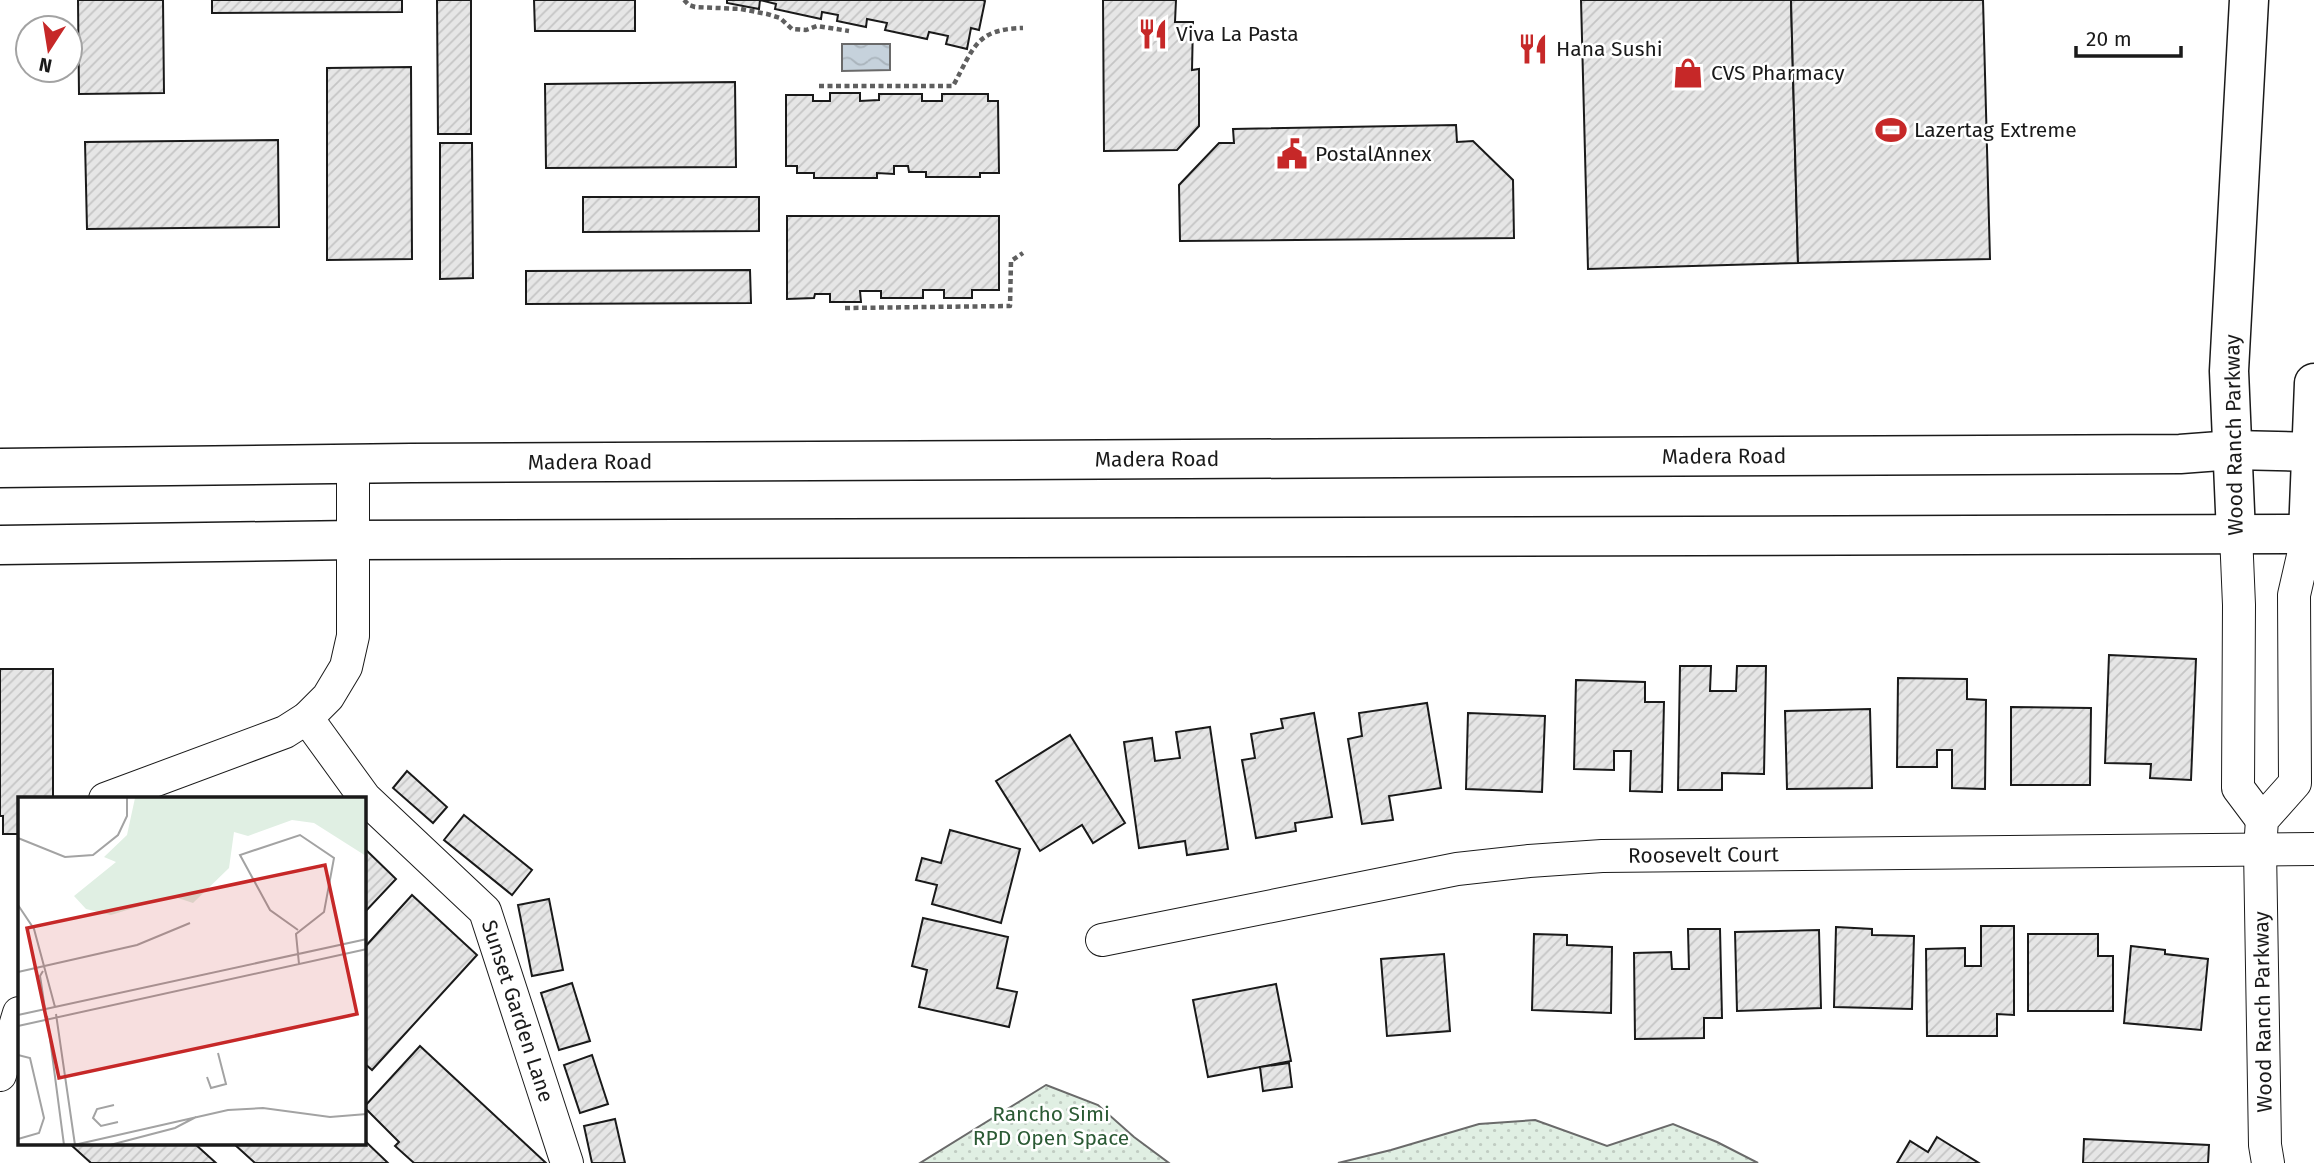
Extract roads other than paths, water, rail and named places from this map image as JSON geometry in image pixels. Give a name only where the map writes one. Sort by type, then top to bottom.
[{"type":"main road","name":"Wood Ranch Parkway","points":[[2236,534],[2229,370],[2249,0]]},
{"type":"main road","points":[[0,545],[353,540],[2311,534],[2314,383]]},
{"type":"main road","name":"Madera Road","points":[[0,468],[2180,454],[2232,450],[2313,452]]},
{"type":"street","points":[[110,797],[285,732],[307,718],[328,697],[346,667],[353,636],[353,464]]},
{"type":"street","name":"Wood Ranch Parkway","points":[[2236,534],[2239,605],[2238,788],[2261,834],[2264,1131],[2268,1163]]},
{"type":"street","points":[[2261,834],[2295,783],[2294,595],[2311,534]]},
{"type":"street","name":"Sunset Garden Lane","points":[[307,718],[364,797]]},
{"type":"street","name":"Sunset Garden Lane","points":[[366,799],[485,911],[567,1163]]},
{"type":"street","name":"Roosevelt Court","points":[[1102,940],[1457,869],[1529,860],[2261,834],[2314,849]]},
{"type":"street","points":[[0,1075],[18,1016]]},
{"type":"water","points":[[842,44],[890,44],[890,70],[842,71]]},
{"type":"place","name":"Viva La Pasta","points":[[1153,34]]},
{"type":"place","name":"Hana Sushi","points":[[1533,49]]},
{"type":"place","name":"CVS Pharmacy","points":[[1688,73]]},
{"type":"place","name":"Lazertag Extreme","points":[[1891,130]]},
{"type":"place","name":"PostalAnnex","points":[[1292,154]]},
{"type":"park label","name":"Rancho Simi RPD Open Space","points":[[1051,1126]]}]
